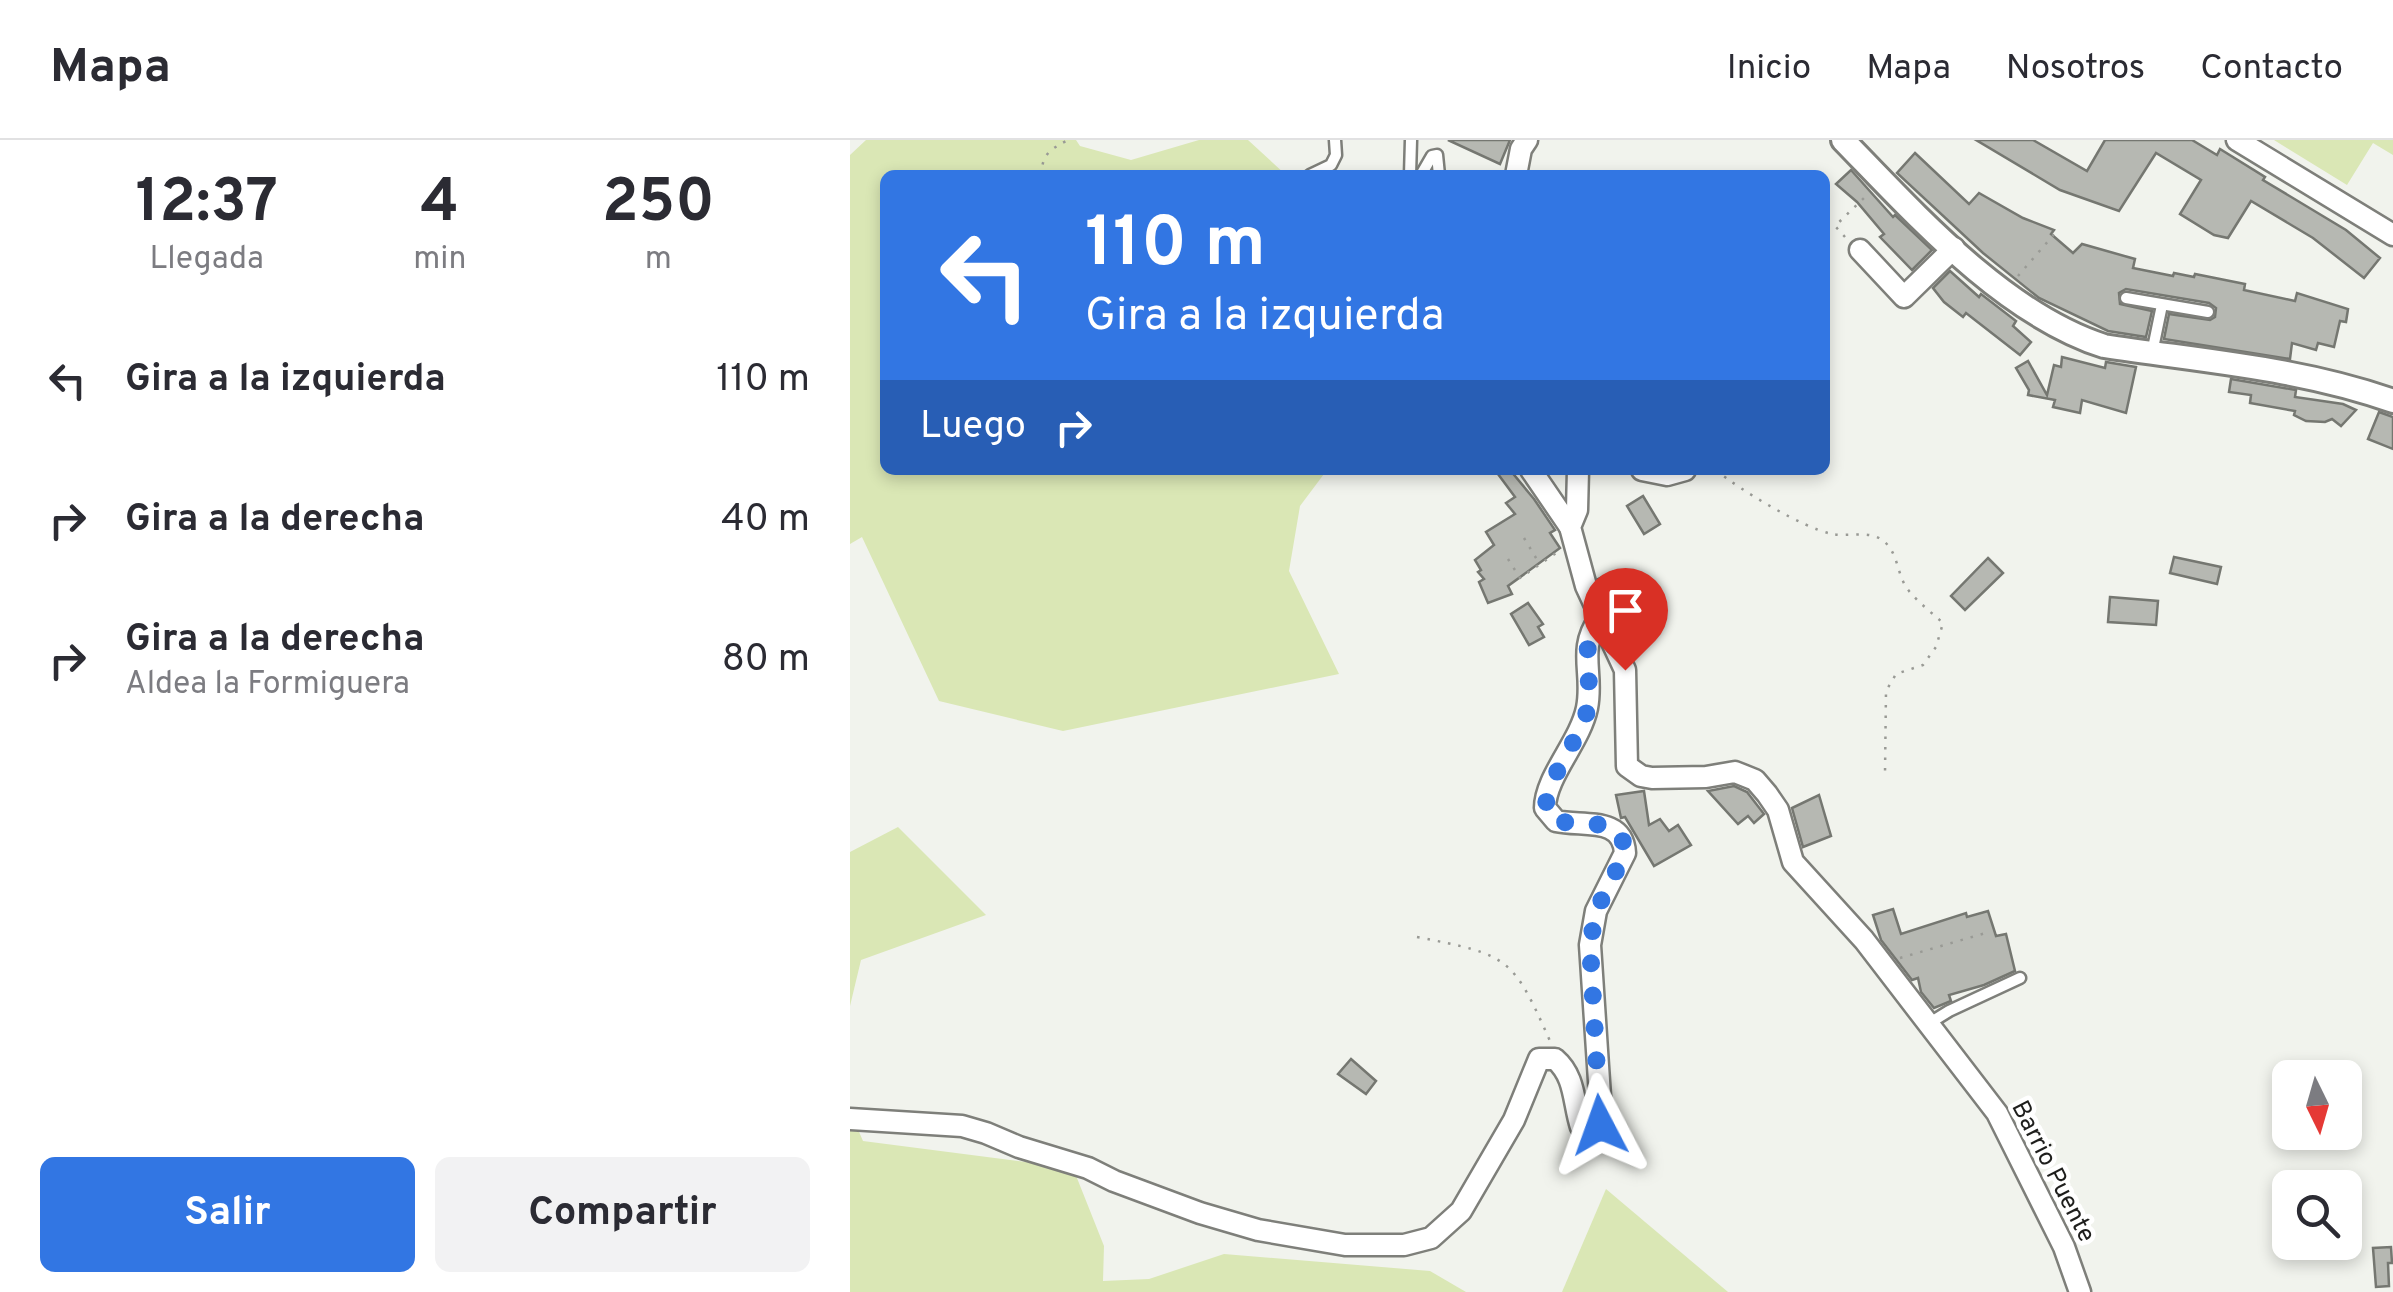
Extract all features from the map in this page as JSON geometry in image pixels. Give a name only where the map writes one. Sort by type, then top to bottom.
[{"type":"street","points":[[1517,170],[1520,149],[1527,140]]},
{"type":"street","points":[[1843,140],[1954,248],[2006,292],[2031,312],[2079,338],[2104,346],[2352,386],[2393,401]]},
{"type":"street","points":[[2236,140],[2393,235]]},
{"type":"street","points":[[1860,250],[1904,297],[1954,248]]},
{"type":"street","points":[[850,1119],[962,1126],[1088,1168],[1200,1213],[1258,1230],[1345,1244],[1404,1245],[1431,1238],[1461,1211],[1514,1120],[1539,1059],[1555,1059],[1563,1066],[1571,1082],[1581,1127],[1586,1130],[1600,1125],[1590,945],[1596,911],[1625,853],[1622,837],[1610,827],[1556,821],[1545,808],[1545,798],[1587,710],[1588,635],[1600,618],[1568,537],[1533,475]]},
{"type":"street","points":[[1568,537],[1577,510],[1578,475]]},
{"type":"street","name":"Barrio Puente","points":[[1600,618],[1625,670],[1625,761],[1630,770],[1641,776],[1665,778],[1735,772],[1755,780],[1778,810],[1794,862],[1810,884],[1847,920],[1997,1113],[2064,1247],[2080,1292]]},
{"type":"lane","points":[[1321,170],[1332,165],[1335,140]]},
{"type":"lane","points":[[1410,170],[1412,140]]},
{"type":"lane","points":[[1424,170],[1432,156],[1437,155],[1438,170]]},
{"type":"lane","points":[[2126,298],[2208,312]]},
{"type":"lane","points":[[2152,354],[2162,305]]},
{"type":"lane","points":[[1932,1028],[1949,1011],[2020,978]]},
{"type":"path","points":[[1042,170],[1047,151],[1068,140]]},
{"type":"path","points":[[1860,250],[1836,226],[1884,179]]},
{"type":"path","points":[[2006,292],[2056,232]]},
{"type":"path","points":[[1722,475],[1817,530],[1881,539],[1892,549],[1906,588],[1943,623],[1936,647],[1923,665],[1896,674],[1886,691],[1884,773]]},
{"type":"path","points":[[1508,559],[1520,578],[1568,537]]},
{"type":"path","points":[[1524,538],[1540,564]]},
{"type":"path","points":[[1881,965],[1989,932]]},
{"type":"path","points":[[1417,937],[1484,950],[1504,962],[1515,972],[1535,1008],[1555,1059]]},
{"type":"green space","points":[[866,140],[1076,140],[1080,146],[1131,160],[1199,140],[1248,140],[1281,170],[880,170],[880,475],[1323,475],[1300,506],[1289,571],[1339,674],[1063,731],[939,701],[862,537],[850,544],[850,155]]},
{"type":"green space","points":[[2274,140],[2393,140],[2393,155],[2373,143],[2347,185]]},
{"type":"green space","points":[[898,827],[986,915],[861,960],[850,1006],[850,852]]},
{"type":"green space","points":[[850,1111],[863,1141],[1073,1168],[1104,1246],[1103,1281],[1149,1279],[1224,1254],[1430,1271],[1466,1292],[850,1292]]},
{"type":"green space","points":[[1606,1189],[1728,1292],[1562,1292]]},
{"type":"building","points":[[1448,140],[1510,140],[1500,164]]},
{"type":"building","points":[[1976,140],[2033,140],[2087,171],[2105,140],[2192,140],[2217,155],[2220,149],[2265,177],[2263,180],[2346,230],[2380,258],[2364,278],[2313,238],[2251,201],[2228,238],[2214,235],[2180,214],[2201,180],[2156,153],[2119,211],[2060,190]]},
{"type":"building","points":[[1915,153],[1969,204],[1979,193],[2054,230],[2051,234],[2073,253],[2082,244],[2135,259],[2133,268],[2245,284],[2244,290],[2295,301],[2297,293],[2348,309],[2346,322],[2340,321],[2334,347],[2318,343],[2316,350],[2292,343],[2290,359],[2164,339],[2169,314],[2210,320],[2215,317],[2216,308],[2209,303],[2126,289],[2119,293],[2120,304],[2152,311],[2146,337],[2108,331],[2039,298],[1983,253],[1897,173]]},
{"type":"building","points":[[1851,170],[1893,217],[1932,250],[1912,270],[1880,237],[1884,234],[1857,202],[1836,184]]},
{"type":"building","points":[[1950,271],[1979,297],[1981,294],[2016,321],[2013,326],[2031,342],[2020,355],[1966,313],[1963,317],[1944,302],[1933,288]]},
{"type":"building","points":[[2062,357],[2105,368],[2106,362],[2136,367],[2126,413],[2082,400],[2080,413],[2053,407],[2055,400],[2028,395],[2016,368],[2028,361],[2047,395],[2054,365],[2061,367]]},
{"type":"building","points":[[2231,379],[2296,390],[2295,397],[2343,404],[2356,410],[2341,426],[2332,419],[2306,421],[2294,415],[2295,411],[2250,403],[2251,395],[2229,392]]},
{"type":"building","points":[[2379,412],[2393,417],[2393,449],[2368,439]]},
{"type":"building","points":[[1499,475],[1514,475],[1555,530],[1550,533],[1560,548],[1508,586],[1512,594],[1488,603],[1479,582],[1484,579],[1475,560],[1494,545],[1486,532],[1515,514],[1506,503],[1515,497]]},
{"type":"building","points":[[1643,496],[1660,524],[1644,534],[1627,506]]},
{"type":"building","points":[[2174,557],[2221,567],[2217,584],[2170,573]]},
{"type":"building","points":[[1988,558],[2003,573],[1965,610],[1951,596]]},
{"type":"building","points":[[1613,572],[1624,593],[1618,596],[1626,611],[1616,618],[1598,579]]},
{"type":"building","points":[[2110,597],[2158,601],[2156,625],[2108,622]]},
{"type":"building","points":[[1528,603],[1543,624],[1538,627],[1544,637],[1529,645],[1511,614]]},
{"type":"building","points":[[1734,786],[1747,792],[1764,814],[1754,823],[1748,816],[1738,824],[1708,791]]},
{"type":"building","points":[[1644,791],[1649,825],[1660,819],[1669,831],[1678,825],[1691,845],[1654,866],[1625,817],[1621,818],[1616,795]]},
{"type":"building","points":[[1819,795],[1831,836],[1803,847],[1792,808]]},
{"type":"building","points":[[1893,909],[1901,934],[1966,913],[1967,917],[1988,911],[1996,936],[2006,934],[2015,971],[1949,995],[1951,1001],[1934,1008],[1921,992],[1918,978],[1912,980],[1881,940],[1873,915]]},
{"type":"building","points":[[1351,1059],[1376,1081],[1366,1094],[1338,1074]]},
{"type":"building","points":[[2391,1247],[2389,1286],[2376,1287],[2373,1248]]},
{"type":"route","points":[[1600,1125],[1590,945],[1596,911],[1625,853],[1624,845],[1622,837],[1610,827],[1556,821],[1547,814],[1545,798],[1587,710],[1588,635],[1600,618],[1625,670]]}]
